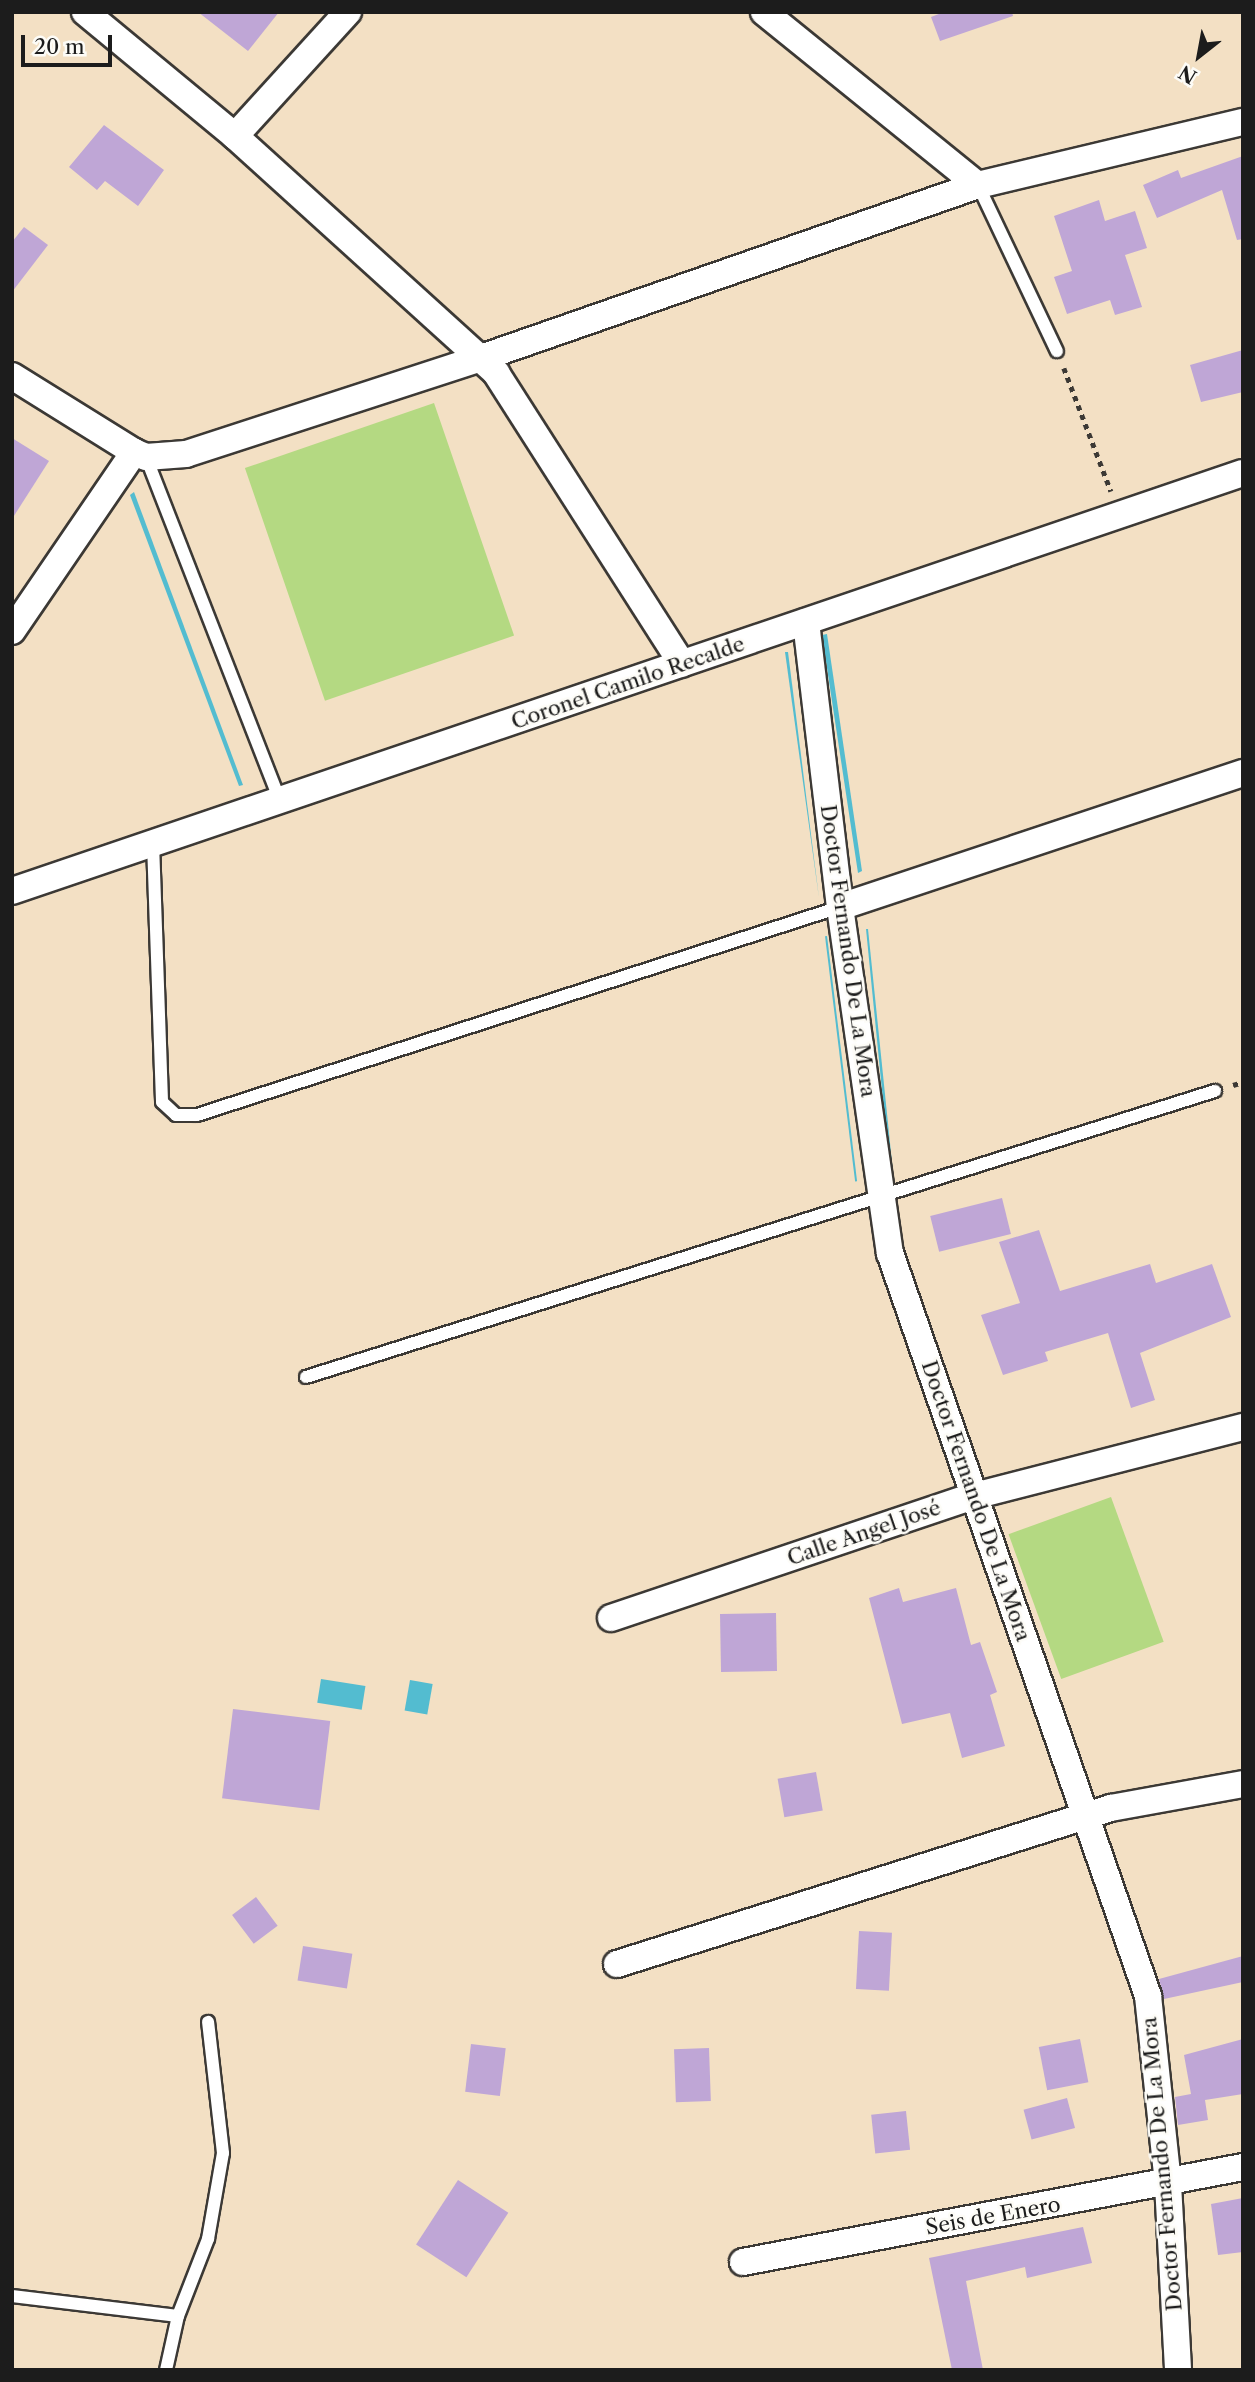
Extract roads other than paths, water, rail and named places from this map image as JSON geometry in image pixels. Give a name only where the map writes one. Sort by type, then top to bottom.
[{"type":"street","points":[[85,12],[235,136],[481,358],[510,393],[682,664]]},
{"type":"street","points":[[235,136],[348,12]]},
{"type":"street","points":[[764,12],[978,185]]},
{"type":"street","points":[[12,376],[140,455],[215,448],[978,185],[1243,122]]},
{"type":"street","points":[[12,631],[140,455]]},
{"type":"street","name":"Coronel Camilo Recalde","points":[[12,891],[1243,473]]},
{"type":"street","name":"Doctor Fernando De La Mora","points":[[806,622],[841,907],[890,1253],[1148,1996],[1168,2184],[1178,2370]]},
{"type":"street","points":[[841,907],[1243,773]]},
{"type":"street","name":"Calle Angel José","points":[[611,1618],[974,1496],[1243,1427]]},
{"type":"street","points":[[617,1964],[1111,1808],[1243,1784]]},
{"type":"street","name":"Seis de Enero","points":[[743,2262],[1168,2184],[1243,2167]]},
{"type":"lane","points":[[978,185],[1057,351]]},
{"type":"lane","points":[[140,455],[279,801]]},
{"type":"lane","points":[[153,843],[162,1102],[176,1115],[197,1115],[841,907]]},
{"type":"lane","points":[[306,1377],[880,1193],[1215,1091]]},
{"type":"lane","points":[[166,2370],[178,2316],[208,2239],[223,2153],[208,2022]]},
{"type":"lane","points":[[12,2296],[178,2316]]},
{"type":"water","points":[[134,492],[243,785],[239,786],[130,495]]},
{"type":"water","points":[[827,634],[862,871],[858,873],[822,635]]},
{"type":"water","points":[[785,652],[788,652],[819,898]]},
{"type":"water","points":[[868,929],[893,1172],[890,1171]]},
{"type":"water","points":[[827,936],[857,1181],[855,1181]]},
{"type":"water","points":[[321,1679],[365,1686],[362,1710],[317,1703]]},
{"type":"water","points":[[410,1680],[433,1684],[427,1715],[405,1711]]}]
